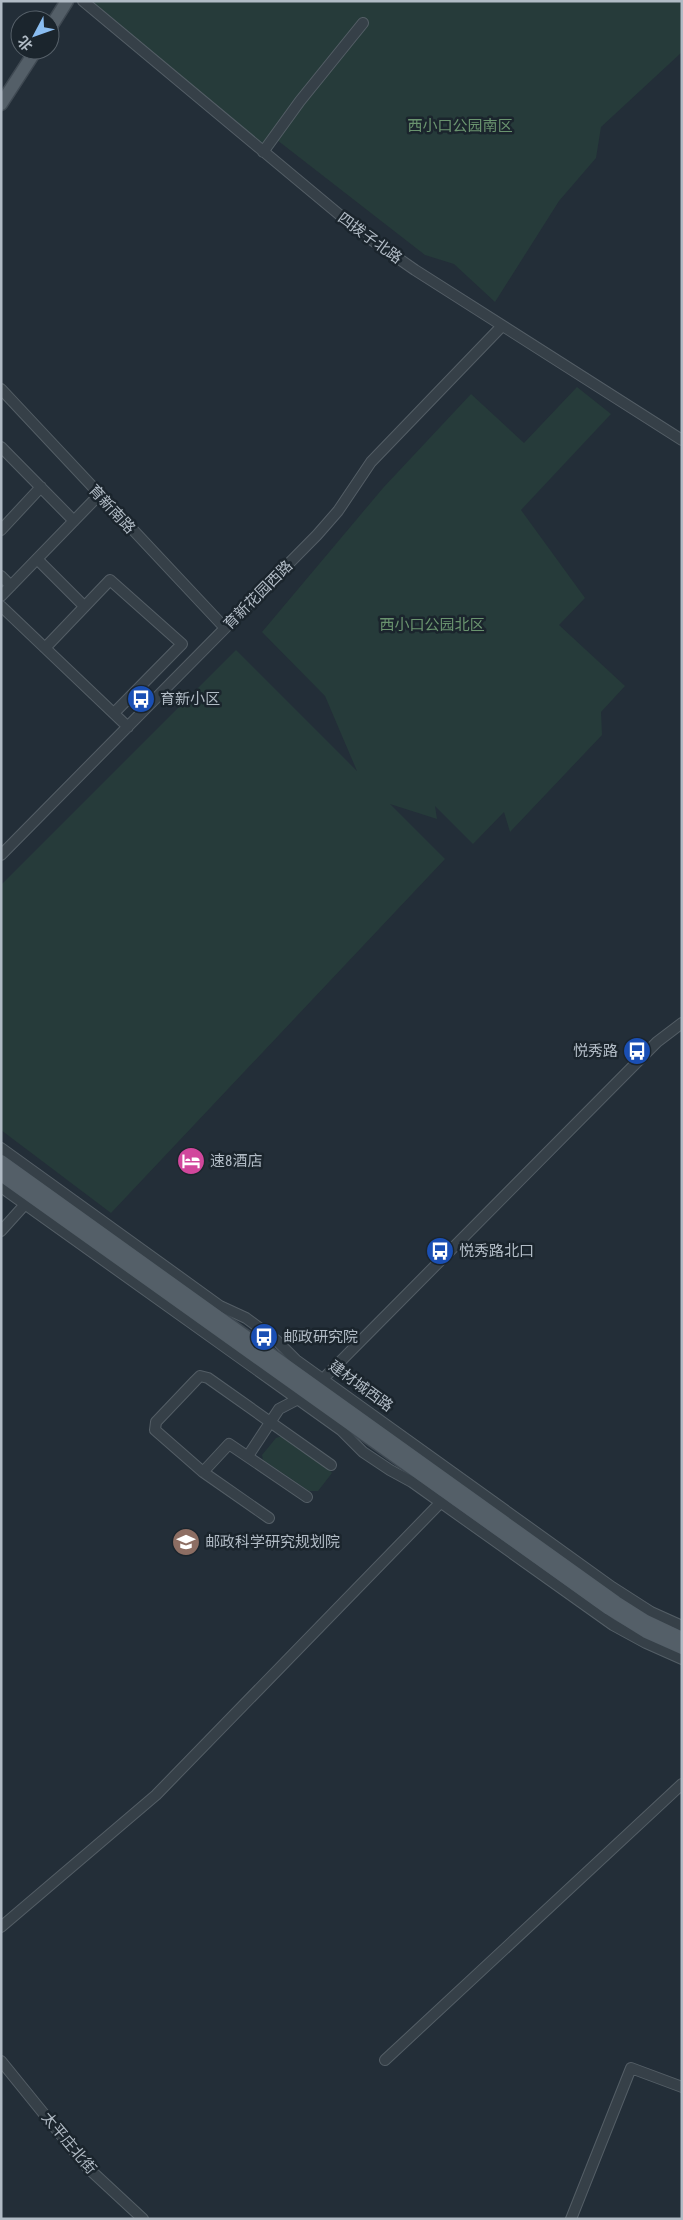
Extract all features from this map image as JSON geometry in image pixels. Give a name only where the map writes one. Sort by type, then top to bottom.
[{"type":"main road","points":[[60,13],[68,1]]},
{"type":"main road","points":[[1,88],[19,60]]},
{"type":"main road","points":[[1,104],[30,60]]},
{"type":"main road","name":"建材城西路","points":[[1,1161],[32,1197],[139,1260],[311,1390],[445,1498],[622,1618],[682,1648]]},
{"type":"main road","name":"建材城西路","points":[[1,1175],[616,1602],[646,1621],[682,1638]]},
{"type":"street","name":"四拨子北路","points":[[83,1],[370,239],[502,326],[682,440]]},
{"type":"street","points":[[263,152],[300,100],[363,23]]},
{"type":"street","name":"育新花园西路","points":[[1,855],[328,524],[371,462],[502,326]]},
{"type":"street","name":"育新南路","points":[[1,389],[225,628]]},
{"type":"street","points":[[1,447],[74,521]]},
{"type":"street","points":[[1,530],[41,487]]},
{"type":"street","points":[[1,596],[99,495]]},
{"type":"street","points":[[37,559],[84,606]]},
{"type":"street","points":[[1,576],[11,586]]},
{"type":"street","points":[[45,648],[110,580],[182,644],[114,713]]},
{"type":"street","points":[[1,606],[128,727]]},
{"type":"street","points":[[248,1456],[278,1409],[311,1390],[657,1042],[682,1023]]},
{"type":"street","name":"建材城西路","points":[[1,1148],[220,1306],[246,1318],[269,1335],[296,1360],[311,1390],[618,1592],[651,1612],[682,1626]]},
{"type":"street","name":"建材城西路","points":[[1,1187],[32,1197]]},
{"type":"street","points":[[1,1231],[32,1197]]},
{"type":"street","points":[[108,1225],[139,1260]]},
{"type":"street","points":[[269,1518],[203,1472],[155,1430],[156,1422],[200,1376],[208,1378],[331,1465]]},
{"type":"street","points":[[203,1472],[229,1444],[307,1497]]},
{"type":"street","points":[[1,1927],[156,1795],[445,1498]]},
{"type":"street","name":"建材城西路","points":[[445,1498],[613,1625],[646,1643],[682,1659]]},
{"type":"street","points":[[385,2060],[682,1784]]},
{"type":"street","name":"太平庄北街","points":[[1,2061],[87,2167],[143,2219]]},
{"type":"street","points":[[571,2219],[631,2068],[682,2087]]},
{"type":"green space","name":"西小口公园南区","points":[[84,1],[682,1],[682,52],[601,127],[596,158],[559,201],[495,302],[454,264],[425,255],[277,140],[257,144]]},
{"type":"green space","name":"西小口公园北区","points":[[577,387],[611,414],[521,510],[585,598],[559,625],[625,686],[601,712],[602,735],[510,832],[504,812],[473,844],[435,806],[437,819],[390,804],[445,859],[111,1213],[1,1130],[1,885],[236,650],[357,771],[325,696],[262,632],[383,488],[471,394],[524,443]]},
{"type":"green space","points":[[282,1436],[332,1473],[318,1491],[309,1491],[263,1460],[262,1455],[276,1438]]},
{"type":"place","name":"育新小区","points":[[141,699]]},
{"type":"place","name":"悦秀路","points":[[637,1051]]},
{"type":"place","name":"速8酒店","points":[[191,1161]]},
{"type":"place","name":"悦秀路北口","points":[[440,1251]]},
{"type":"place","name":"邮政研究院","points":[[264,1337]]},
{"type":"place","name":"邮政科学研究规划院","points":[[186,1542]]}]
